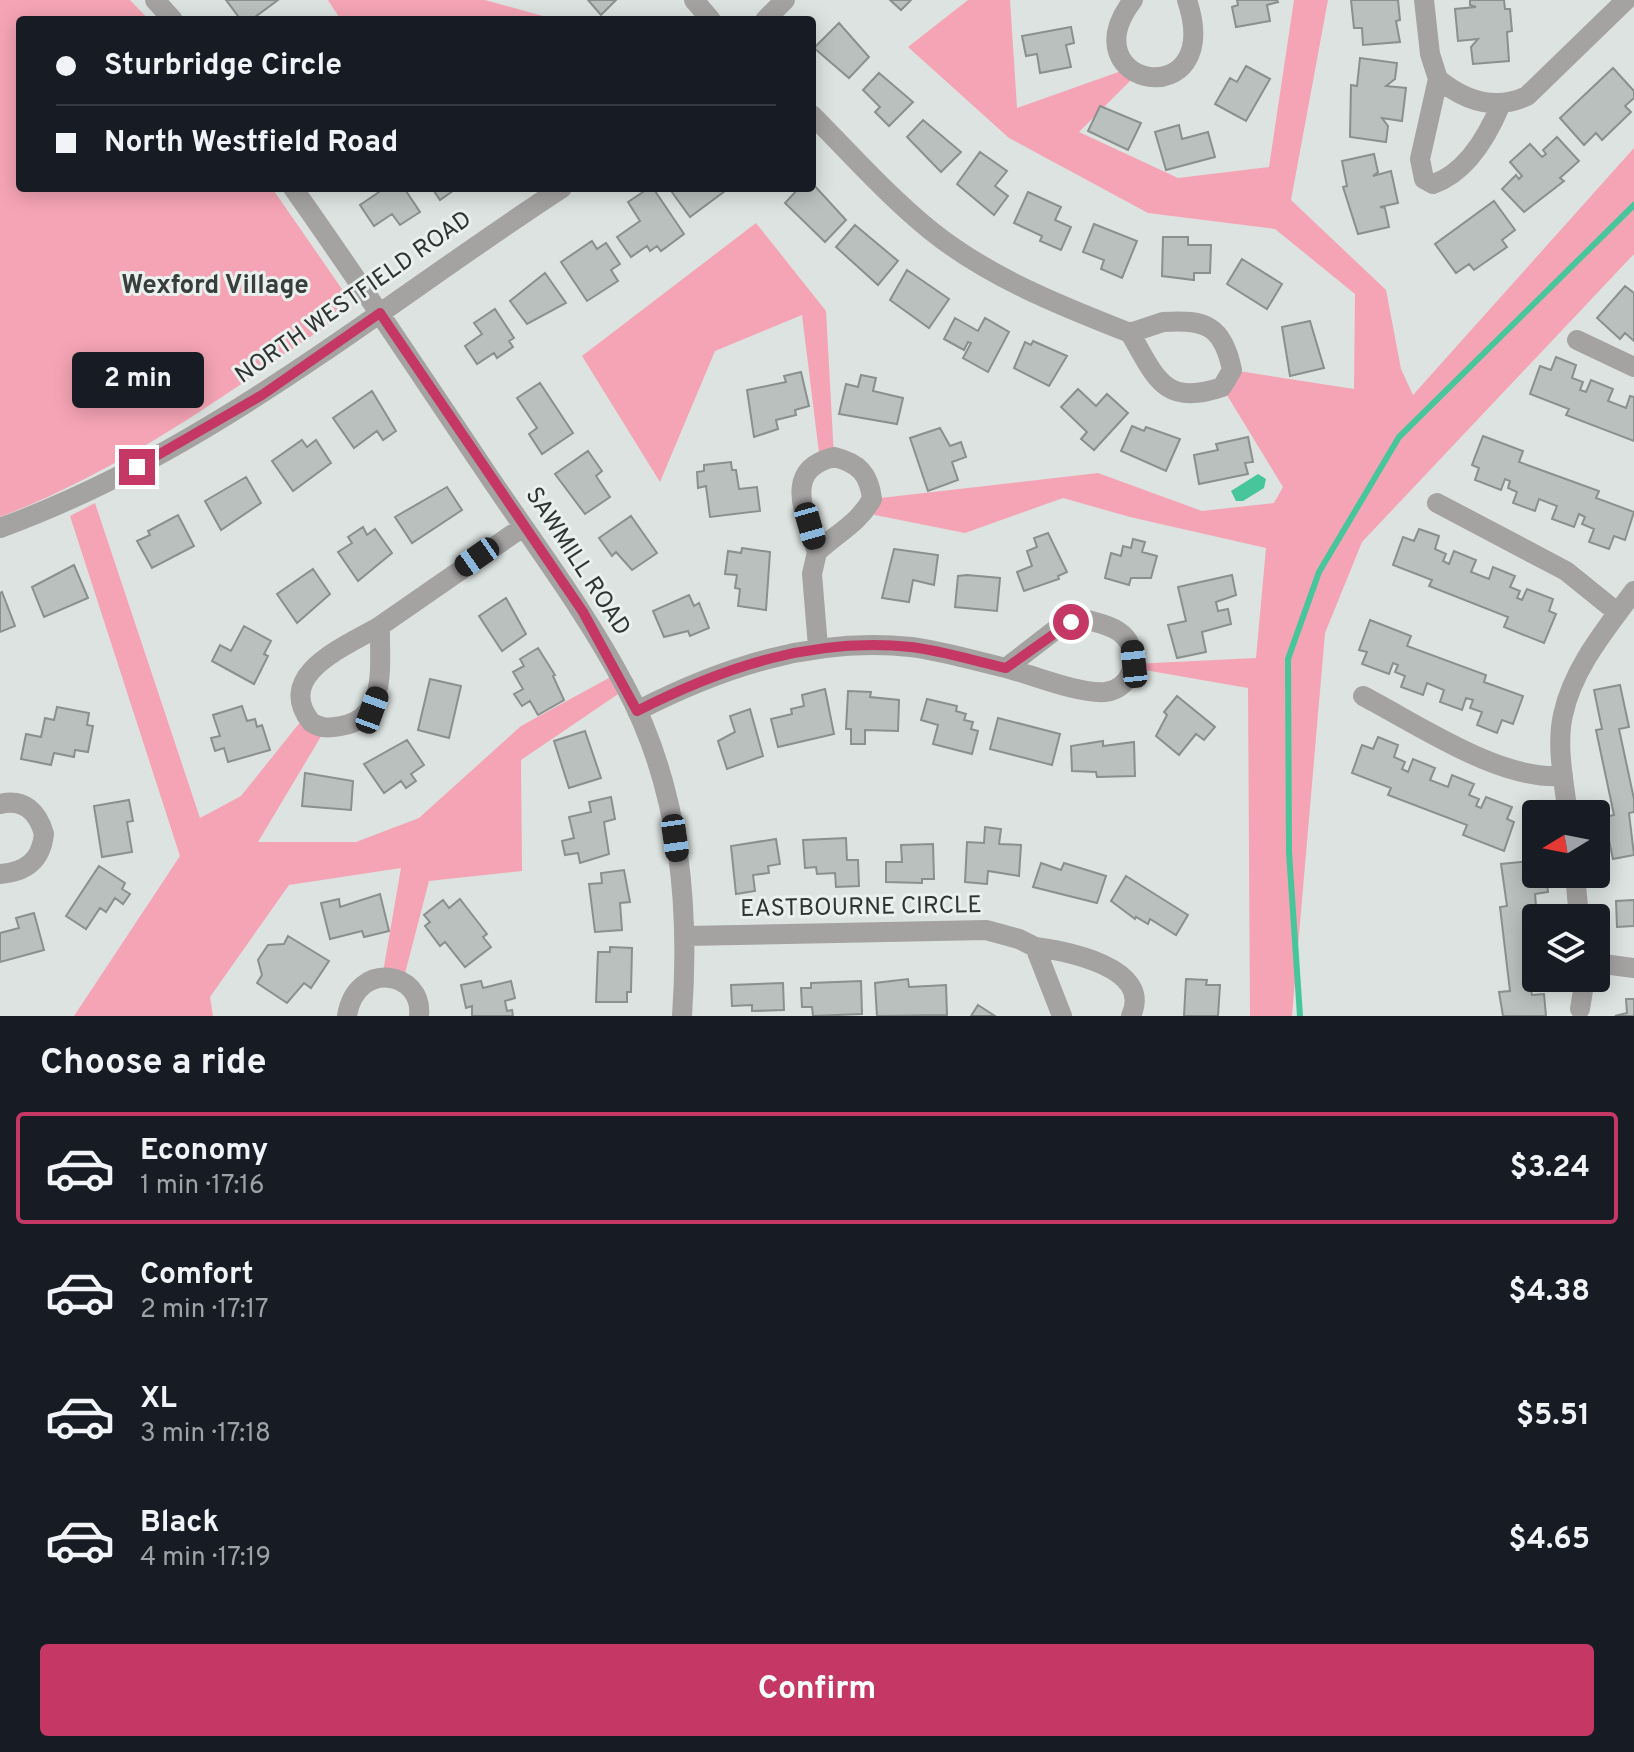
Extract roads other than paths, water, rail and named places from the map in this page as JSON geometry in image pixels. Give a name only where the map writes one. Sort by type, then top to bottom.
[{"type":"street","points":[[155,0],[169,16]]},
{"type":"street","points":[[694,0],[708,16]]},
{"type":"street","points":[[769,16],[785,0]]},
{"type":"street","points":[[1133,0],[1124,12],[1117,41],[1120,58],[1127,69],[1158,79],[1174,74],[1187,58],[1194,29],[1187,0]]},
{"type":"street","points":[[1424,0],[1430,54],[1438,79],[1420,159],[1424,179],[1433,184],[1447,179],[1492,125],[1501,104]]},
{"type":"street","points":[[1438,79],[1471,100],[1501,104],[1527,96],[1626,0]]},
{"type":"street","points":[[816,119],[887,192],[967,257],[1081,314],[1130,333],[1152,372],[1175,392],[1197,396],[1222,387],[1232,370],[1227,344],[1217,331],[1198,322],[1163,322],[1130,333]]},
{"type":"street","name":"SAWMILL ROAD","points":[[296,192],[583,612],[637,711],[675,838],[685,936],[682,1016]]},
{"type":"street","name":"NORTH WESTFIELD ROAD","points":[[0,528],[39,514],[165,453],[262,395],[556,192]]},
{"type":"street","points":[[1577,340],[1634,367]]},
{"type":"street","points":[[817,552],[833,537],[850,529],[872,499],[870,482],[851,461],[834,457],[820,461],[806,472],[801,483],[802,500],[817,552],[812,574],[818,647]]},
{"type":"street","points":[[1437,503],[1566,571],[1618,613]]},
{"type":"street","points":[[380,626],[378,693],[372,710],[349,725],[326,728],[311,722],[300,698],[301,686],[310,670],[380,626],[523,527]]},
{"type":"street","points":[[1566,800],[1562,716],[1575,678],[1634,591]]},
{"type":"street","points":[[637,711],[677,690],[753,662],[818,647],[854,644],[914,647],[1105,692],[1128,679],[1134,664],[1132,648],[1120,632],[1088,620],[1059,627],[1006,668]]},
{"type":"street","points":[[1363,696],[1510,770],[1549,778],[1563,776]]},
{"type":"street","points":[[0,804],[23,804],[33,812],[44,834],[37,859],[23,870],[0,874]]},
{"type":"street","name":"EASTBOURNE CIRCLE","points":[[685,936],[986,930],[1035,947],[1070,951],[1114,972],[1130,987],[1134,1010],[1131,1016]]},
{"type":"street","points":[[1035,947],[1062,1016]]},
{"type":"street","points":[[1610,965],[1634,968]]},
{"type":"street","points":[[347,1016],[354,990],[367,981],[382,978],[403,981],[416,994],[419,1016]]},
{"type":"street","points":[[1580,1009],[1583,992]]},
{"type":"waterway","points":[[1300,1016],[1289,852],[1288,659],[1319,572],[1399,437],[1634,205]]},
{"type":"district","name":"Wexford Village","points":[[215,286]]}]
